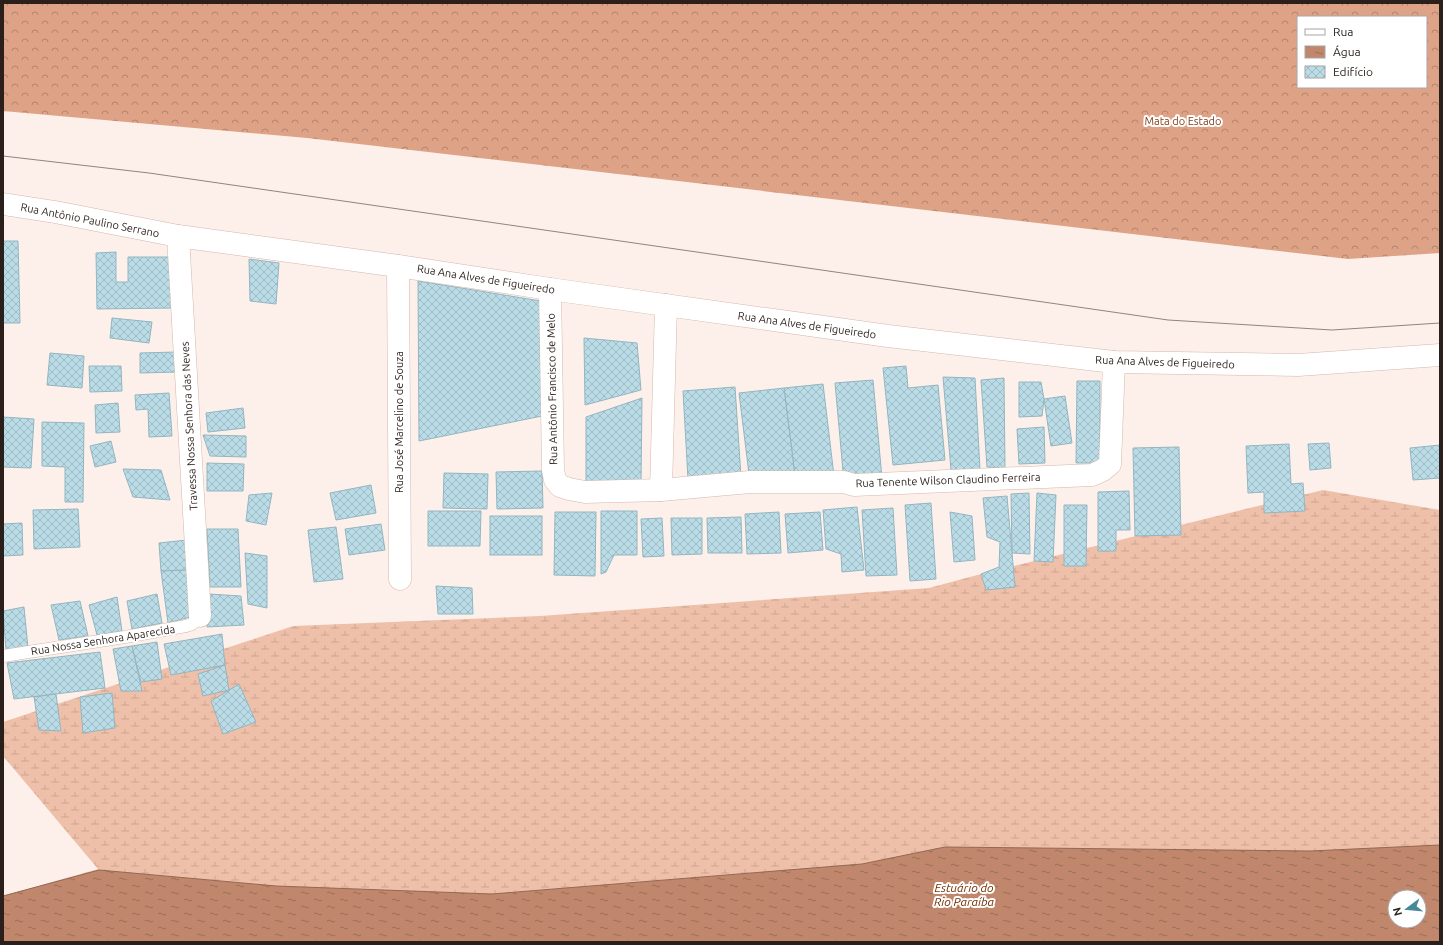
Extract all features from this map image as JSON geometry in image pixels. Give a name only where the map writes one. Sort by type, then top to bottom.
[{"type":"street","name":"Rua Antônio Paulino Serrano","points":[[3,204],[55,212],[178,236]]},
{"type":"street","name":"Rua Ana Alves de Figueiredo","points":[[178,236],[888,336],[1114,362],[1298,365],[1440,355]]},
{"type":"street","name":"Travessa Nossa Senhora das Neves","points":[[178,236],[200,616]]},
{"type":"street","name":"Rua José Marcelino de Souza","points":[[398,266],[400,579]]},
{"type":"street","name":"Rua Antônio Francisco de Melo","points":[[550,289],[553,470],[555,480],[560,486],[585,492]]},
{"type":"street","points":[[661,490],[666,305]]},
{"type":"street","name":"Rua Tenente Wilson Claudino Ferreira","points":[[585,492],[661,490],[750,482],[844,482],[854,485],[1092,475],[1103,470],[1110,464],[1114,362]]},
{"type":"lane","name":"Rua Nossa Senhora Aparecida","points":[[3,656],[186,626],[192,624],[200,616]]},
{"type":"green space","name":"Mata do Estado","points":[[3,3],[1440,3],[1440,253],[1348,259],[307,138],[3,111]]},
{"type":"green space","points":[[1323,490],[1440,510],[1440,942],[3,942],[3,896],[98,869],[3,756],[3,722],[293,626],[540,616],[929,588]]},
{"type":"water","name":"Estuário do Rio Paraíba","points":[[1440,845],[1440,942],[3,942],[3,896],[99,870],[276,886],[492,894],[862,864],[945,847],[1310,851]]},
{"type":"building","points":[[3,241],[18,241],[20,323],[3,323]]},
{"type":"building","points":[[116,252],[116,282],[128,282],[128,257],[172,257],[173,308],[97,309],[96,253]]},
{"type":"building","points":[[249,259],[279,263],[276,304],[250,301]]},
{"type":"building","points":[[418,281],[541,301],[542,416],[419,441]]},
{"type":"building","points":[[112,318],[152,322],[149,343],[110,338]]},
{"type":"building","points":[[584,338],[637,343],[641,390],[585,405]]},
{"type":"building","points":[[176,352],[177,372],[140,373],[140,353]]},
{"type":"building","points":[[50,353],[84,356],[82,388],[47,385]]},
{"type":"building","points":[[89,366],[121,366],[122,391],[90,392]]},
{"type":"building","points":[[906,366],[908,388],[938,385],[945,460],[893,465],[883,368]]},
{"type":"building","points":[[943,377],[975,378],[980,470],[951,470]]},
{"type":"building","points":[[1004,378],[1005,468],[987,467],[981,380]]},
{"type":"building","points":[[873,380],[882,478],[844,482],[835,383]]},
{"type":"building","points":[[1077,381],[1100,381],[1100,463],[1076,463]]},
{"type":"building","points":[[1019,382],[1041,382],[1044,399],[1042,416],[1019,417]]},
{"type":"building","points":[[823,384],[834,476],[795,476],[784,388]]},
{"type":"building","points":[[735,387],[741,477],[688,479],[683,391]]},
{"type":"building","points":[[784,388],[795,476],[750,482],[739,393]]},
{"type":"building","points":[[169,393],[172,436],[149,437],[148,409],[136,410],[135,395]]},
{"type":"building","points":[[1065,396],[1072,443],[1051,446],[1044,399]]},
{"type":"building","points":[[642,398],[641,484],[586,484],[586,417]]},
{"type":"building","points":[[118,403],[120,432],[96,433],[95,405]]},
{"type":"building","points":[[243,408],[245,428],[208,432],[206,413]]},
{"type":"building","points":[[3,417],[34,419],[31,468],[3,467]]},
{"type":"building","points":[[42,422],[84,423],[83,502],[65,502],[65,467],[42,466]]},
{"type":"building","points":[[1044,427],[1045,463],[1019,464],[1017,429]]},
{"type":"building","points":[[203,435],[246,436],[246,457],[210,456]]},
{"type":"building","points":[[111,441],[116,462],[95,467],[90,446]]},
{"type":"building","points":[[1329,443],[1331,468],[1310,470],[1308,444]]},
{"type":"building","points":[[1289,444],[1291,484],[1303,483],[1305,511],[1264,513],[1264,492],[1248,493],[1246,446]]},
{"type":"building","points":[[1440,445],[1440,478],[1413,480],[1410,448]]},
{"type":"building","points":[[1179,447],[1181,535],[1135,536],[1133,448]]},
{"type":"building","points":[[207,463],[244,464],[243,491],[207,491]]},
{"type":"building","points":[[123,469],[161,470],[170,500],[133,497]]},
{"type":"building","points":[[542,471],[543,508],[497,509],[496,472]]},
{"type":"building","points":[[444,473],[488,474],[487,509],[443,508]]},
{"type":"building","points":[[371,485],[376,513],[336,520],[330,493]]},
{"type":"building","points":[[1129,491],[1130,530],[1116,530],[1116,551],[1098,551],[1098,492]]},
{"type":"building","points":[[272,493],[266,525],[246,521],[249,495]]},
{"type":"building","points":[[1029,493],[1030,554],[1012,553],[1011,494]]},
{"type":"building","points":[[1037,493],[1056,495],[1053,562],[1034,561]]},
{"type":"building","points":[[1007,496],[1015,587],[986,590],[981,574],[999,567],[1000,542],[987,537],[983,498]]},
{"type":"building","points":[[931,503],[936,579],[910,581],[905,505]]},
{"type":"building","points":[[1064,505],[1087,505],[1086,566],[1064,566]]},
{"type":"building","points":[[857,507],[864,570],[842,572],[841,554],[826,549],[823,510]]},
{"type":"building","points":[[893,508],[897,575],[866,576],[862,510]]},
{"type":"building","points":[[78,509],[80,547],[34,549],[33,510]]},
{"type":"building","points":[[428,511],[481,511],[480,546],[428,546]]},
{"type":"building","points":[[601,511],[637,511],[637,555],[614,555],[606,572],[601,574]]},
{"type":"building","points":[[555,512],[596,512],[595,576],[554,575]]},
{"type":"building","points":[[779,512],[781,553],[747,554],[745,514]]},
{"type":"building","points":[[820,512],[823,550],[788,553],[785,514]]},
{"type":"building","points":[[950,512],[972,516],[975,560],[954,562]]},
{"type":"building","points":[[490,516],[542,516],[542,555],[490,555]]},
{"type":"building","points":[[741,517],[742,553],[708,553],[707,518]]},
{"type":"building","points":[[662,518],[664,556],[643,557],[641,519]]},
{"type":"building","points":[[671,518],[702,518],[702,554],[672,555]]},
{"type":"building","points":[[22,523],[23,555],[3,556],[3,524]]},
{"type":"building","points":[[381,524],[385,550],[349,555],[345,529]]},
{"type":"building","points":[[336,527],[343,579],[314,582],[308,530]]},
{"type":"building","points":[[207,529],[238,529],[241,587],[210,587]]},
{"type":"building","points":[[187,540],[189,570],[161,571],[159,543]]},
{"type":"building","points":[[245,553],[267,556],[267,608],[248,604]]},
{"type":"building","points":[[189,570],[190,617],[168,623],[161,571]]},
{"type":"building","points":[[436,586],[472,588],[473,614],[438,614]]},
{"type":"building","points":[[157,594],[162,623],[132,629],[127,601]]},
{"type":"building","points":[[209,594],[241,596],[244,625],[207,627]]},
{"type":"building","points":[[117,597],[122,631],[97,635],[89,605]]},
{"type":"building","points":[[80,601],[88,636],[59,640],[51,605]]},
{"type":"building","points":[[24,607],[28,648],[6,650],[3,611]]},
{"type":"building","points":[[222,634],[225,665],[171,675],[164,644]]},
{"type":"building","points":[[157,642],[162,679],[141,682],[132,646]]},
{"type":"building","points":[[132,646],[142,691],[121,691],[113,649]]},
{"type":"building","points":[[100,652],[105,688],[14,699],[7,663]]},
{"type":"building","points":[[225,665],[229,690],[203,696],[198,674]]},
{"type":"building","points":[[239,684],[256,722],[223,734],[211,701]]},
{"type":"building","points":[[112,693],[115,728],[83,733],[80,697]]},
{"type":"building","points":[[56,694],[61,731],[39,730],[34,697]]},
{"type":"tram line","points":[[3,156],[149,173],[1168,320],[1332,330],[1440,323]]}]
